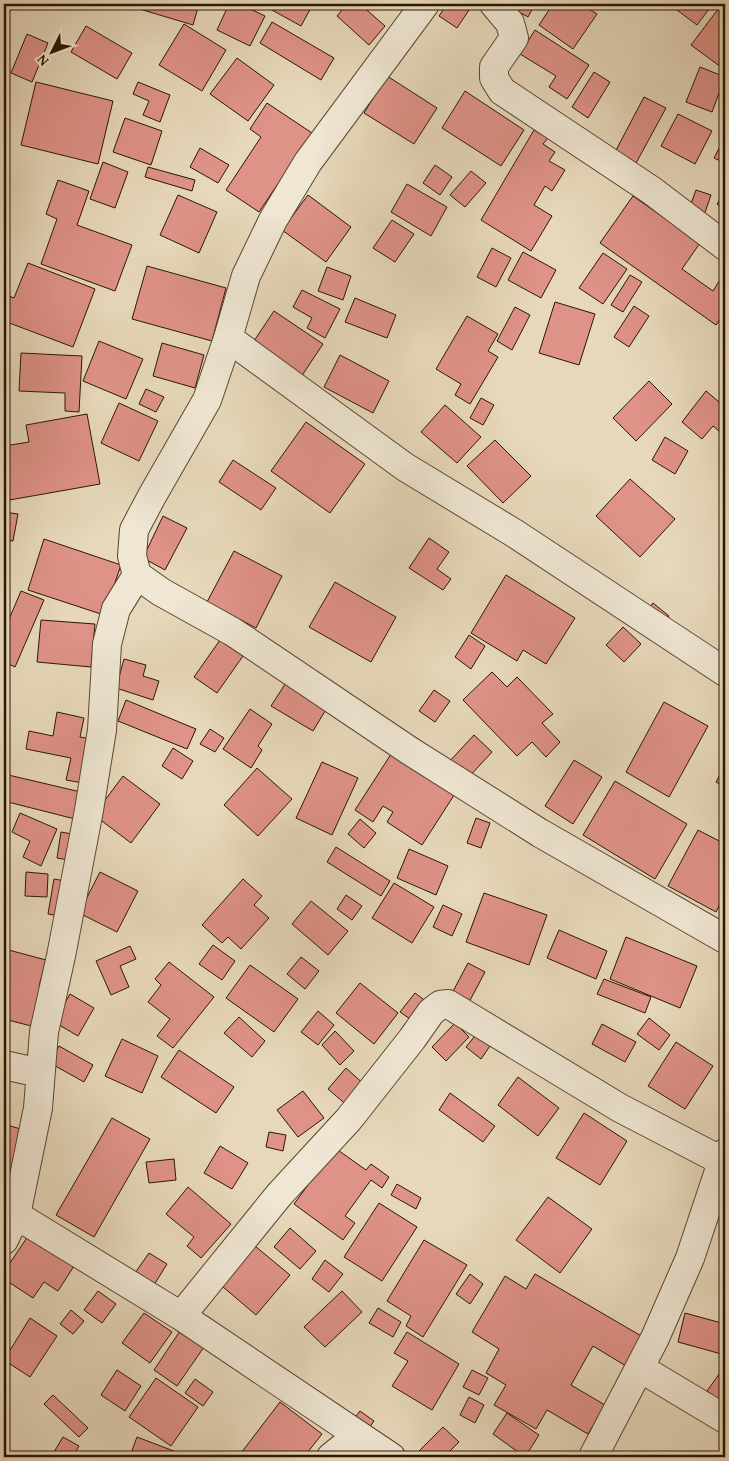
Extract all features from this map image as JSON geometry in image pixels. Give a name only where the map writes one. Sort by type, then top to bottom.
[{"type":"street","points":[[426,4],[308,162],[273,220],[246,276],[208,400],[134,530],[132,556],[137,574],[161,592],[233,632],[410,751],[540,833],[725,939]]},
{"type":"street","points":[[494,4],[510,23],[514,38],[494,67],[494,78],[502,91],[652,190],[725,246]]},
{"type":"street","points":[[228,338],[405,467],[514,533],[725,672]]},
{"type":"street","points":[[4,1240],[16,1215],[38,1108],[44,1032],[61,956],[102,730],[107,644],[116,609],[137,574]]},
{"type":"street","points":[[181,1316],[278,1196],[348,1119],[412,1039],[431,1012],[440,1005],[448,1004],[620,1108],[724,1157],[690,1258],[655,1338],[593,1457]]},
{"type":"street","points":[[4,1065],[40,1073]]},
{"type":"street","points":[[16,1215],[181,1316],[391,1457]]},
{"type":"street","points":[[640,1368],[725,1419]]},
{"type":"street","points":[[331,1457],[358,1434]]},
{"type":"building","points":[[123,4],[199,4],[193,25]]},
{"type":"building","points":[[229,4],[240,4],[265,16],[250,46],[217,30]]},
{"type":"building","points":[[261,4],[313,4],[301,26]]},
{"type":"building","points":[[347,4],[360,4],[385,26],[369,45],[337,16]]},
{"type":"building","points":[[447,4],[473,4],[457,28],[439,16]]},
{"type":"building","points":[[505,4],[535,4],[528,17]]},
{"type":"building","points":[[553,4],[581,4],[597,14],[573,49],[539,25]]},
{"type":"building","points":[[676,4],[702,4],[709,9],[697,25],[673,7]]},
{"type":"building","points":[[722,4],[725,4],[725,70],[691,45]]},
{"type":"building","points":[[272,22],[334,58],[321,80],[260,43]]},
{"type":"building","points":[[184,24],[226,50],[202,91],[159,65]]},
{"type":"building","points":[[86,26],[132,53],[117,79],[71,52]]},
{"type":"building","points":[[535,30],[589,65],[567,99],[549,87],[556,76],[520,54]]},
{"type":"building","points":[[27,34],[48,43],[32,82],[11,73]]},
{"type":"building","points":[[237,58],[274,85],[248,121],[210,94]]},
{"type":"building","points":[[700,67],[725,77],[712,112],[686,102]]},
{"type":"building","points":[[594,72],[610,82],[588,118],[572,107]]},
{"type":"building","points":[[387,76],[437,108],[414,144],[364,113]]},
{"type":"building","points":[[36,82],[113,101],[98,164],[21,145]]},
{"type":"building","points":[[138,82],[170,95],[160,122],[143,115],[149,101],[133,94]]},
{"type":"building","points":[[465,91],[524,130],[501,166],[442,128]]},
{"type":"building","points":[[644,97],[666,108],[635,165],[614,154]]},
{"type":"building","points":[[267,103],[312,133],[259,212],[226,190],[261,137],[250,129]]},
{"type":"building","points":[[678,114],[712,131],[695,164],[661,146]]},
{"type":"building","points":[[125,118],[162,131],[151,165],[113,152]]},
{"type":"building","points":[[534,130],[548,138],[543,144],[555,152],[549,161],[565,170],[552,191],[545,186],[534,205],[552,216],[531,251],[481,220]]},
{"type":"building","points":[[725,137],[725,163],[714,158]]},
{"type":"building","points":[[200,148],[229,165],[218,183],[190,167]]},
{"type":"building","points":[[103,162],[128,172],[115,208],[90,199]]},
{"type":"building","points":[[435,165],[452,177],[440,195],[423,183]]},
{"type":"building","points":[[148,167],[195,180],[192,191],[145,177]]},
{"type":"building","points":[[471,171],[486,183],[465,207],[450,195]]},
{"type":"building","points":[[58,180],[89,191],[77,225],[132,245],[115,291],[41,264],[57,219],[46,214]]},
{"type":"building","points":[[407,184],[447,207],[431,236],[391,212]]},
{"type":"building","points":[[696,190],[711,195],[703,218],[688,212]]},
{"type":"building","points":[[725,192],[725,210],[717,204]]},
{"type":"building","points":[[178,195],[217,212],[199,253],[160,235]]},
{"type":"building","points":[[308,195],[351,227],[326,262],[282,230]]},
{"type":"building","points":[[633,196],[700,243],[682,269],[713,291],[721,278],[725,281],[725,312],[716,325],[600,243]]},
{"type":"building","points":[[392,220],[414,234],[395,262],[373,248]]},
{"type":"building","points":[[492,248],[511,258],[496,287],[477,277]]},
{"type":"building","points":[[523,252],[556,270],[541,298],[508,280]]},
{"type":"building","points":[[603,253],[627,269],[603,304],[579,288]]},
{"type":"building","points":[[28,263],[95,289],[73,347],[4,321],[4,294],[14,298]]},
{"type":"building","points":[[147,266],[226,288],[212,341],[132,319]]},
{"type":"building","points":[[327,267],[351,276],[343,300],[318,291]]},
{"type":"building","points":[[630,275],[642,282],[623,312],[611,305]]},
{"type":"building","points":[[302,290],[340,309],[325,338],[307,328],[312,318],[293,307]]},
{"type":"building","points":[[355,298],[396,315],[387,338],[345,322]]},
{"type":"building","points":[[555,302],[595,314],[579,365],[539,353]]},
{"type":"building","points":[[634,306],[649,316],[629,347],[614,337]]},
{"type":"building","points":[[515,307],[530,315],[512,350],[497,341]]},
{"type":"building","points":[[274,311],[323,344],[301,377],[252,344]]},
{"type":"building","points":[[467,316],[498,334],[488,351],[498,357],[470,404],[455,395],[461,384],[436,369]]},
{"type":"building","points":[[99,341],[143,359],[126,399],[83,381]]},
{"type":"building","points":[[162,343],[204,355],[195,388],[153,376]]},
{"type":"building","points":[[21,353],[82,356],[79,412],[65,411],[65,393],[19,391]]},
{"type":"building","points":[[340,355],[389,381],[373,413],[324,387]]},
{"type":"building","points":[[649,381],[672,404],[636,441],[613,418]]},
{"type":"building","points":[[146,389],[164,397],[156,412],[139,404]]},
{"type":"building","points":[[706,391],[725,407],[725,436],[713,426],[702,439],[682,422]]},
{"type":"building","points":[[481,398],[494,405],[483,425],[470,418]]},
{"type":"building","points":[[119,403],[158,421],[139,461],[101,443]]},
{"type":"building","points":[[445,405],[481,437],[457,463],[421,432]]},
{"type":"building","points":[[87,414],[100,484],[4,501],[4,446],[29,442],[26,425]]},
{"type":"building","points":[[306,422],[365,464],[330,513],[271,471]]},
{"type":"building","points":[[665,437],[688,451],[675,474],[652,460]]},
{"type":"building","points":[[495,440],[531,476],[503,503],[467,466]]},
{"type":"building","points":[[233,460],[276,488],[261,510],[219,482]]},
{"type":"building","points":[[630,479],[675,519],[640,557],[596,516]]},
{"type":"building","points":[[4,512],[18,514],[13,541],[4,540]]},
{"type":"building","points":[[163,516],[187,528],[165,570],[143,558]]},
{"type":"building","points":[[429,538],[449,552],[437,569],[451,579],[443,590],[409,568]]},
{"type":"building","points":[[44,539],[121,565],[104,615],[28,590]]},
{"type":"building","points":[[234,551],[282,576],[256,628],[207,602]]},
{"type":"building","points":[[506,575],[575,618],[546,664],[523,650],[517,661],[471,633]]},
{"type":"building","points":[[335,582],[396,617],[371,662],[309,627]]},
{"type":"building","points":[[21,591],[44,600],[15,667],[4,662],[4,631]]},
{"type":"building","points":[[653,603],[669,616],[661,627],[644,614]]},
{"type":"building","points":[[41,620],[95,624],[91,667],[37,662]]},
{"type":"building","points":[[623,627],[641,644],[624,662],[606,645]]},
{"type":"building","points":[[469,635],[485,646],[471,669],[455,657]]},
{"type":"building","points":[[220,640],[243,656],[217,693],[194,677]]},
{"type":"building","points":[[124,659],[146,665],[143,676],[159,681],[153,700],[116,688]]},
{"type":"building","points":[[492,672],[507,687],[517,677],[553,714],[542,723],[560,742],[546,757],[532,742],[517,756],[463,700]]},
{"type":"building","points":[[287,681],[328,706],[313,731],[271,706]]},
{"type":"building","points":[[434,690],[450,701],[435,722],[419,711]]},
{"type":"building","points":[[126,700],[196,729],[187,749],[118,721]]},
{"type":"building","points":[[664,702],[708,726],[669,797],[626,772]]},
{"type":"building","points":[[250,709],[272,724],[258,746],[262,750],[251,768],[223,749]]},
{"type":"building","points":[[57,712],[84,718],[80,737],[97,740],[88,784],[66,780],[71,758],[26,749],[29,731],[53,736]]},
{"type":"building","points":[[210,729],[224,738],[215,752],[200,744]]},
{"type":"building","points":[[474,735],[492,752],[466,780],[448,763]]},
{"type":"building","points":[[173,748],[193,761],[182,779],[162,766]]},
{"type":"building","points":[[395,748],[458,789],[422,845],[387,822],[393,812],[383,806],[373,822],[355,810]]},
{"type":"building","points":[[574,760],[602,777],[573,824],[545,806]]},
{"type":"building","points":[[322,762],[358,778],[332,835],[296,818]]},
{"type":"building","points":[[725,765],[725,787],[716,782]]},
{"type":"building","points":[[257,768],[292,799],[258,836],[224,805]]},
{"type":"building","points":[[4,774],[81,792],[75,819],[4,801]]},
{"type":"building","points":[[123,776],[160,804],[131,843],[94,815]]},
{"type":"building","points":[[615,781],[687,824],[655,879],[583,835]]},
{"type":"building","points":[[20,813],[57,829],[41,866],[23,857],[30,841],[12,832]]},
{"type":"building","points":[[476,818],[490,823],[481,848],[467,843]]},
{"type":"building","points":[[360,819],[376,833],[364,848],[348,834]]},
{"type":"building","points":[[698,830],[725,844],[725,894],[716,912],[668,886]]},
{"type":"building","points":[[61,832],[78,835],[74,861],[57,858]]},
{"type":"building","points":[[336,847],[390,881],[381,896],[327,862]]},
{"type":"building","points":[[409,849],[448,866],[436,895],[397,878]]},
{"type":"building","points":[[26,872],[48,874],[47,897],[25,896]]},
{"type":"building","points":[[100,872],[138,891],[117,932],[79,913]]},
{"type":"building","points":[[54,879],[71,882],[65,917],[48,914]]},
{"type":"building","points":[[243,879],[262,896],[254,905],[269,918],[241,949],[228,937],[222,943],[202,925]]},
{"type":"building","points":[[394,883],[434,907],[412,943],[372,918]]},
{"type":"building","points":[[484,893],[547,915],[529,965],[466,942]]},
{"type":"building","points":[[346,895],[362,906],[352,920],[337,909]]},
{"type":"building","points":[[311,901],[348,931],[328,955],[292,924]]},
{"type":"building","points":[[443,905],[462,914],[452,936],[433,927]]},
{"type":"building","points":[[559,930],[607,951],[596,979],[547,958]]},
{"type":"building","points":[[626,937],[697,966],[680,1008],[610,979]]},
{"type":"building","points":[[213,945],[235,961],[222,980],[199,964]]},
{"type":"building","points":[[130,946],[136,959],[120,966],[129,987],[111,995],[96,961]]},
{"type":"building","points":[[5,949],[46,960],[39,986],[49,988],[39,1028],[4,1019]]},
{"type":"building","points":[[301,957],[319,971],[305,989],[287,974]]},
{"type":"building","points":[[169,962],[214,997],[173,1048],[157,1036],[170,1019],[148,1002],[161,985],[155,979]]},
{"type":"building","points":[[468,963],[485,972],[468,1004],[451,995]]},
{"type":"building","points":[[250,965],[298,999],[274,1032],[226,998]]},
{"type":"building","points":[[604,979],[651,997],[645,1013],[597,994]]},
{"type":"building","points":[[360,983],[398,1013],[374,1044],[336,1013]]},
{"type":"building","points":[[415,993],[427,1002],[413,1021],[400,1012]]},
{"type":"building","points":[[70,994],[94,1008],[78,1036],[54,1022]]},
{"type":"building","points":[[318,1011],[334,1025],[318,1045],[301,1032]]},
{"type":"building","points":[[239,1017],[265,1041],[252,1057],[224,1033]]},
{"type":"building","points":[[649,1018],[670,1035],[659,1050],[637,1034]]},
{"type":"building","points":[[455,1023],[469,1037],[446,1061],[432,1047]]},
{"type":"building","points":[[602,1024],[636,1042],[625,1062],[592,1044]]},
{"type":"building","points":[[335,1031],[354,1051],[340,1065],[322,1045]]},
{"type":"building","points":[[478,1032],[492,1043],[481,1059],[466,1047]]},
{"type":"building","points":[[122,1039],[158,1056],[142,1093],[105,1076]]},
{"type":"building","points":[[676,1042],[713,1066],[685,1109],[648,1086]]},
{"type":"building","points":[[59,1046],[93,1065],[84,1082],[50,1063]]},
{"type":"building","points":[[179,1050],[234,1087],[216,1113],[161,1077]]},
{"type":"building","points":[[346,1068],[367,1087],[349,1107],[328,1089]]},
{"type":"building","points":[[518,1077],[559,1108],[538,1136],[498,1105]]},
{"type":"building","points":[[303,1091],[324,1118],[298,1137],[277,1110]]},
{"type":"building","points":[[450,1093],[495,1126],[483,1142],[439,1110]]},
{"type":"building","points":[[584,1113],[627,1141],[600,1185],[556,1158]]},
{"type":"building","points":[[112,1118],[150,1139],[94,1237],[56,1215]]},
{"type":"building","points":[[4,1124],[27,1131],[16,1172],[4,1168]]},
{"type":"building","points":[[269,1132],[286,1135],[283,1151],[266,1147]]},
{"type":"building","points":[[220,1146],[248,1163],[232,1189],[204,1173]]},
{"type":"building","points":[[335,1148],[366,1170],[371,1164],[389,1177],[382,1188],[371,1180],[345,1216],[355,1223],[343,1240],[294,1204]]},
{"type":"building","points":[[174,1159],[176,1180],[149,1183],[146,1162]]},
{"type":"building","points":[[397,1184],[421,1198],[416,1209],[391,1195]]},
{"type":"building","points":[[188,1187],[231,1224],[201,1258],[187,1246],[194,1237],[166,1214]]},
{"type":"building","points":[[548,1197],[592,1229],[560,1273],[516,1240]]},
{"type":"building","points":[[379,1203],[417,1227],[382,1281],[344,1257]]},
{"type":"building","points":[[290,1228],[316,1251],[300,1269],[274,1247]]},
{"type":"building","points":[[28,1236],[74,1266],[58,1291],[44,1282],[33,1298],[4,1279],[4,1272]]},
{"type":"building","points":[[424,1240],[467,1265],[423,1337],[406,1326],[411,1316],[387,1301]]},
{"type":"building","points":[[249,1241],[290,1275],[256,1315],[216,1281]]},
{"type":"building","points":[[149,1253],[167,1264],[154,1285],[135,1273]]},
{"type":"building","points":[[325,1260],[343,1274],[329,1292],[312,1279]]},
{"type":"building","points":[[470,1274],[483,1284],[470,1304],[456,1294]]},
{"type":"building","points":[[535,1274],[643,1337],[626,1366],[593,1346],[571,1385],[605,1405],[588,1434],[547,1410],[536,1429],[494,1405],[506,1385],[486,1373],[499,1349],[472,1332],[505,1276],[526,1289]]},
{"type":"building","points":[[98,1291],[116,1304],[102,1323],[84,1310]]},
{"type":"building","points":[[342,1291],[362,1312],[325,1347],[304,1327]]},
{"type":"building","points":[[378,1308],[401,1322],[393,1337],[369,1323]]},
{"type":"building","points":[[71,1310],[84,1321],[73,1334],[60,1324]]},
{"type":"building","points":[[144,1313],[172,1332],[150,1363],[122,1343]]},
{"type":"building","points":[[685,1313],[725,1324],[725,1355],[678,1342]]},
{"type":"building","points":[[30,1318],[57,1336],[30,1377],[4,1360]]},
{"type":"building","points":[[180,1331],[204,1347],[177,1386],[154,1370]]},
{"type":"building","points":[[407,1332],[459,1364],[432,1410],[392,1386],[408,1361],[394,1353]]},
{"type":"building","points":[[725,1366],[725,1404],[707,1391]]},
{"type":"building","points":[[117,1370],[141,1386],[125,1411],[101,1395]]},
{"type":"building","points":[[472,1370],[488,1378],[479,1395],[463,1387]]},
{"type":"building","points":[[156,1378],[198,1407],[171,1446],[129,1417]]},
{"type":"building","points":[[195,1379],[213,1392],[203,1406],[185,1393]]},
{"type":"building","points":[[53,1395],[88,1428],[79,1437],[44,1404]]},
{"type":"building","points":[[469,1397],[484,1405],[475,1423],[460,1415]]},
{"type":"building","points":[[280,1402],[322,1434],[304,1457],[238,1457]]},
{"type":"building","points":[[360,1411],[374,1421],[364,1435],[350,1424]]},
{"type":"building","points":[[507,1413],[539,1435],[525,1457],[493,1434]]},
{"type":"building","points":[[443,1427],[459,1442],[444,1457],[421,1457],[417,1453]]},
{"type":"building","points":[[63,1437],[79,1446],[73,1457],[51,1457]]},
{"type":"building","points":[[137,1437],[179,1453],[177,1457],[130,1456]]}]
